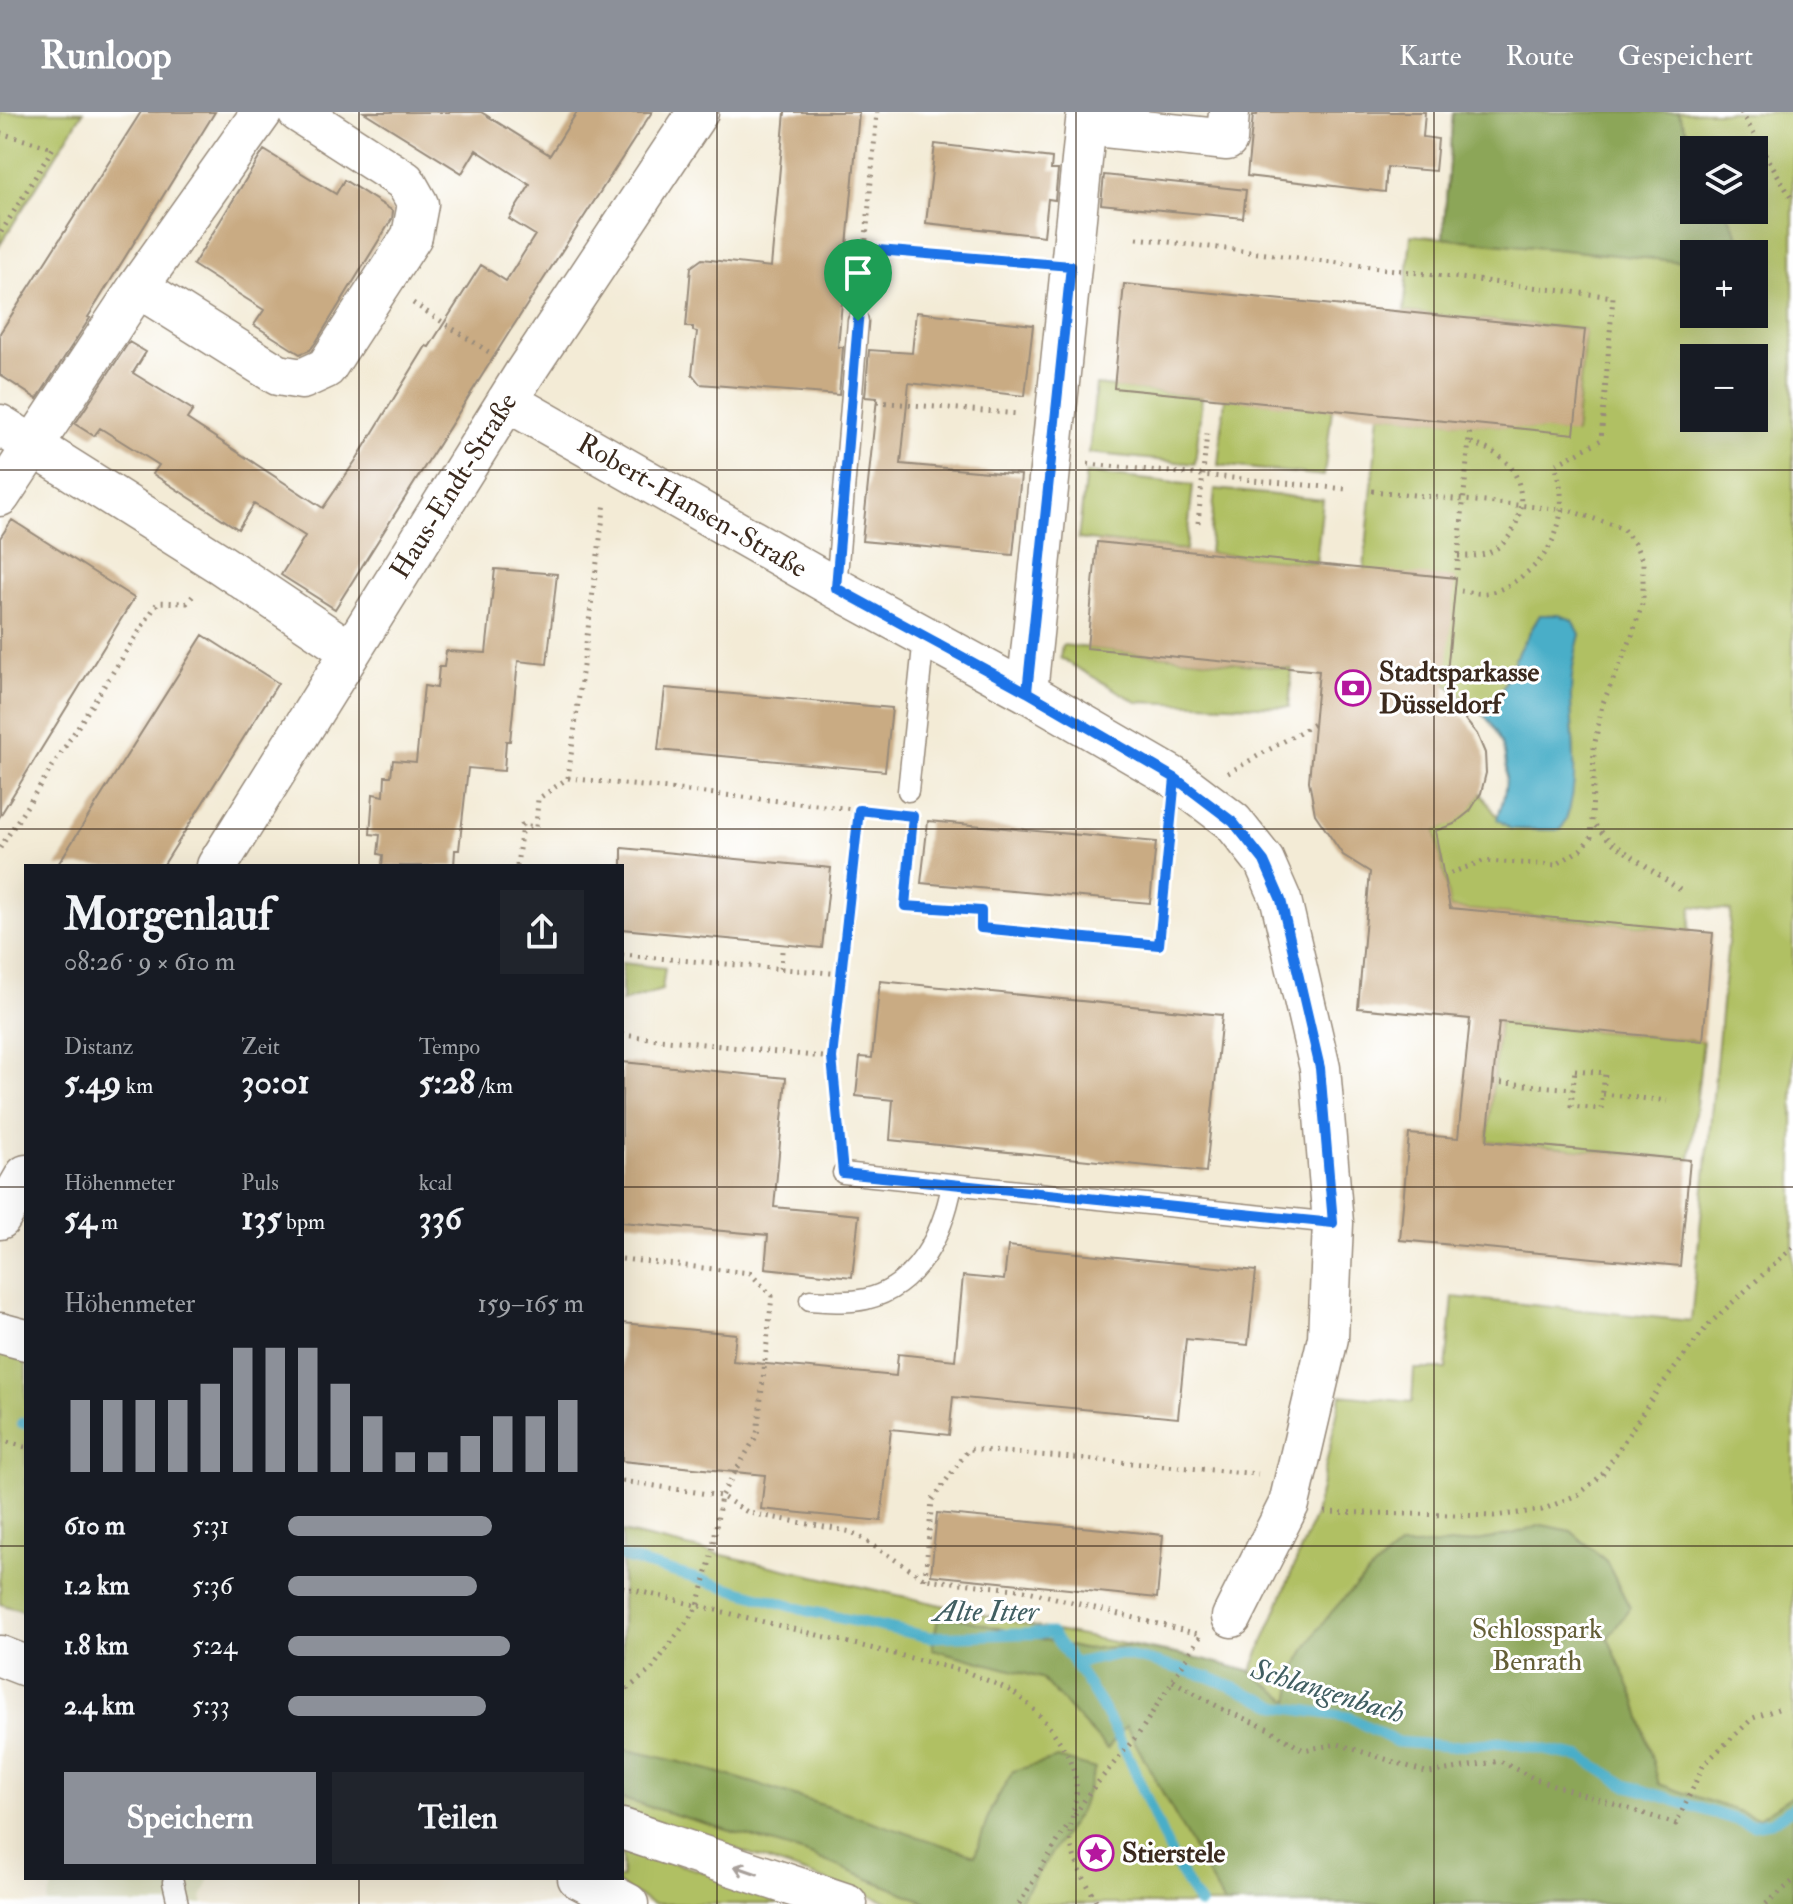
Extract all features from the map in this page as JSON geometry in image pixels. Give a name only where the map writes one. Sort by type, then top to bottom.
[{"type":"street","points":[[0,496],[16,435],[138,287],[262,112]]},
{"type":"street","points":[[138,287],[278,375],[302,379],[326,368],[412,236],[418,204],[405,181],[298,112]]},
{"type":"street","name":"Haus-Endt-Straße","points":[[218,864],[516,388],[698,112]]},
{"type":"street","points":[[1027,692],[1087,119],[1227,140],[1229,112]]},
{"type":"street","name":"Robert-Hansen-Straße","points":[[516,388],[611,461],[1027,692],[1184,785],[1233,822],[1264,861],[1281,900],[1320,1068],[1333,1223],[1328,1338],[1292,1490],[1217,1626]]},
{"type":"street","points":[[16,435],[219,563],[350,651]]},
{"type":"street","points":[[0,1219],[24,1178]]},
{"type":"street","points":[[0,1333],[24,1339]]},
{"type":"street","points":[[0,1656],[24,1665]]},
{"type":"street","points":[[624,1830],[847,1904]]},
{"type":"street","points":[[582,1880],[628,1904]]},
{"type":"lane","points":[[836,588],[858,321]]},
{"type":"lane","points":[[908,791],[924,637]]},
{"type":"lane","points":[[843,1173],[1333,1223]]},
{"type":"lane","points":[[810,1300],[864,1300],[889,1292],[904,1280],[928,1251],[939,1231],[952,1185]]},
{"type":"lane","points":[[173,1882],[178,1904]]},
{"type":"path","points":[[858,321],[877,112]]},
{"type":"path","points":[[1741,112],[1793,201]]},
{"type":"path","points":[[0,133],[53,148],[0,234]]},
{"type":"path","points":[[1137,238],[1613,297],[1601,440],[1555,465],[1561,484],[1562,510],[1555,539],[1540,563],[1513,583],[1487,593],[1461,591]]},
{"type":"path","points":[[866,249],[1071,266]]},
{"type":"path","points":[[382,283],[516,388]]},
{"type":"path","points":[[852,400],[1056,417]]},
{"type":"path","points":[[1457,570],[1470,429]]},
{"type":"path","points":[[1198,523],[1207,433]]},
{"type":"path","points":[[1458,556],[1480,556],[1497,549],[1514,528],[1521,506],[1519,480],[1509,464],[1490,450],[1469,442]]},
{"type":"path","points":[[1051,460],[1346,489]]},
{"type":"path","points":[[568,778],[611,461]]},
{"type":"path","points":[[1372,491],[1562,510],[1622,528],[1635,544],[1643,562],[1643,601],[1631,639],[1602,705],[1594,748],[1591,837],[1581,849],[1556,865],[1483,861],[1443,876]]},
{"type":"path","points":[[0,848],[158,602],[187,603],[219,563]]},
{"type":"path","points":[[517,864],[522,825],[536,827],[538,799],[568,778],[913,816],[905,906],[981,911],[981,928],[1159,945],[1184,785],[1314,724]]},
{"type":"path","points":[[843,1173],[832,1058],[859,810]]},
{"type":"path","points":[[1592,822],[1610,841],[1683,892]]},
{"type":"path","points":[[781,969],[782,951]]},
{"type":"path","points":[[624,955],[842,974]]},
{"type":"path","points":[[624,1035],[832,1058]]},
{"type":"path","points":[[1575,1070],[1605,1073],[1601,1109],[1571,1106],[1573,1089],[1575,1070]]},
{"type":"path","points":[[1493,1082],[1573,1089]]},
{"type":"path","points":[[1603,1094],[1667,1101]]},
{"type":"path","points":[[925,1579],[932,1500],[969,1449],[1292,1490],[1331,1514],[1494,1516],[1542,1510],[1579,1494],[1602,1475],[1657,1391],[1708,1325],[1793,1247]]},
{"type":"path","points":[[624,1259],[750,1273],[772,1296],[757,1435],[721,1496],[704,1590],[698,1606],[651,1670],[624,1691]]},
{"type":"path","points":[[0,1440],[24,1446]]},
{"type":"path","points":[[624,1481],[721,1496],[749,1513],[852,1532],[925,1579],[1024,1590],[1217,1626]]},
{"type":"path","points":[[624,1588],[964,1671],[1013,1693],[1045,1721],[1064,1752],[1076,1781],[1075,1805],[1069,1823],[1075,1857],[1098,1904]]},
{"type":"path","points":[[1019,1904],[1089,1793],[1140,1732],[1193,1649]]},
{"type":"path","points":[[1173,1681],[1224,1710],[1269,1729],[1303,1750],[1338,1744],[1429,1773],[1500,1761],[1535,1779],[1676,1824],[1704,1764],[1753,1718],[1778,1709]]},
{"type":"path","points":[[1766,1904],[1793,1881]]},
{"type":"shaded area","points":[[54,1880],[209,1880],[202,1898],[204,1904],[47,1904]]},
{"type":"green space","points":[[0,112],[83,112],[0,245]]},
{"type":"green space","points":[[1453,112],[1793,112],[1793,1904],[893,1904],[624,1810],[624,1532],[1046,1629],[1203,1659],[1251,1672],[1315,1515],[1341,1395],[1412,1402],[1414,1369],[1446,1369],[1453,1297],[1691,1321],[1731,911],[1692,906],[1689,931],[1450,908],[1435,831],[1462,816],[1481,793],[1498,817],[1513,828],[1561,830],[1568,815],[1574,783],[1571,684],[1580,634],[1540,615],[1519,650],[1501,692],[1476,708],[1446,684],[1364,569],[1379,414],[1575,433],[1585,330],[1404,312],[1411,235],[1443,238]]},
{"type":"green space","points":[[1453,112],[1678,112],[1689,136],[1680,136],[1680,224],[1733,224],[1740,240],[1680,240],[1680,262],[1443,238]]},
{"type":"green space","points":[[1096,385],[1202,397],[1195,464],[1089,453]]},
{"type":"green space","points":[[1225,398],[1332,409],[1324,476],[1218,465]]},
{"type":"green space","points":[[1086,473],[1193,485],[1186,550],[1078,539]]},
{"type":"green space","points":[[1215,489],[1323,500],[1316,564],[1209,553]]},
{"type":"green space","points":[[1062,645],[1292,669],[1289,707],[1137,702],[1060,658]]},
{"type":"green space","points":[[624,963],[665,968],[662,990],[624,1001]]},
{"type":"green space","points":[[1499,1022],[1703,1041],[1690,1160],[1487,1141]]},
{"type":"green space","points":[[0,1350],[24,1358],[24,1611],[0,1604]]},
{"type":"green space","name":"Schlosspark Benrath","points":[[1542,1525],[1571,1531],[1606,1561],[1630,1608],[1608,1638],[1636,1701],[1659,1784],[1758,1818],[1793,1795],[1793,1904],[1224,1904],[1126,1726],[1107,1749],[1041,1678],[932,1649],[939,1613],[1081,1649],[1129,1646],[1203,1659],[1251,1672],[1290,1701],[1298,1664],[1320,1627],[1358,1584],[1400,1546],[1472,1542]]},
{"type":"green space","points":[[624,1749],[756,1784],[975,1855],[991,1809],[1013,1771],[1058,1758],[1095,1769],[1080,1811],[1017,1904],[931,1904],[805,1853],[624,1800]]},
{"type":"green space","points":[[624,1849],[815,1904],[653,1904],[610,1880],[624,1880]]},
{"type":"water","points":[[1540,615],[1559,615],[1573,620],[1580,634],[1571,684],[1574,783],[1568,815],[1561,830],[1511,829],[1497,819],[1505,789],[1505,759],[1496,732],[1476,708],[1501,692],[1519,650]]},
{"type":"building","points":[[141,112],[215,112],[37,399],[0,375],[0,333]]},
{"type":"building","points":[[364,112],[481,112],[550,155],[577,112],[652,112],[335,609],[281,575],[305,536],[254,504],[238,529],[153,474],[159,465],[100,428],[94,436],[75,424],[129,342],[146,352],[133,373],[193,410],[187,419],[323,508],[481,265],[506,281],[535,235],[509,219],[530,185],[476,150],[462,173]]},
{"type":"building","points":[[785,112],[859,112],[838,347],[843,347],[839,395],[700,384],[692,374],[697,332],[693,331],[693,327],[686,327],[691,267],[702,259],[771,267]]},
{"type":"building","points":[[1258,112],[1425,112],[1423,137],[1438,139],[1435,171],[1387,167],[1385,192],[1247,176],[1253,115]]},
{"type":"building","points":[[935,144],[1052,158],[1051,170],[1058,170],[1055,200],[1048,199],[1044,236],[926,223]]},
{"type":"building","points":[[264,150],[336,194],[344,180],[393,211],[392,219],[316,342],[310,350],[300,354],[254,325],[264,310],[193,265]]},
{"type":"building","points":[[1104,175],[1246,190],[1243,218],[1101,204]]},
{"type":"building","points":[[1124,284],[1585,330],[1574,434],[1114,388]]},
{"type":"building","points":[[916,312],[1033,325],[1025,396],[909,383],[901,464],[1021,475],[1013,555],[862,541],[877,398],[865,397],[869,350],[912,353]]},
{"type":"building","points":[[12,520],[134,598],[0,816],[0,538]]},
{"type":"building","points":[[1097,542],[1456,578],[1444,705],[1464,718],[1477,734],[1485,753],[1486,773],[1481,793],[1470,811],[1454,824],[1435,831],[1450,908],[1713,933],[1703,1041],[1499,1022],[1487,1141],[1690,1160],[1680,1266],[1400,1240],[1409,1134],[1458,1138],[1470,1019],[1358,1008],[1370,872],[1343,855],[1315,814],[1309,781],[1319,671],[1087,648]]},
{"type":"building","points":[[495,569],[557,574],[547,664],[518,661],[504,771],[468,768],[459,850],[455,850],[454,864],[382,864],[383,855],[378,854],[380,835],[370,834],[373,794],[384,796],[385,776],[391,776],[393,760],[416,762],[424,686],[437,688],[439,667],[444,667],[446,651],[486,653]]},
{"type":"building","points":[[203,635],[278,683],[164,864],[58,864]]},
{"type":"building","points":[[665,688],[892,708],[885,771],[658,750]]},
{"type":"building","points":[[928,821],[1156,842],[1150,903],[921,883]]},
{"type":"building","points":[[622,848],[831,868],[822,948],[624,929]]},
{"type":"building","points":[[880,981],[1222,1015],[1206,1172],[890,1140],[893,1100],[856,1096],[860,1057],[872,1058]]},
{"type":"building","points":[[624,1062],[786,1078],[774,1207],[859,1215],[852,1277],[765,1268],[768,1235],[624,1222]]},
{"type":"building","points":[[1008,1246],[1256,1271],[1248,1345],[1186,1339],[1178,1418],[953,1397],[949,1435],[891,1429],[881,1521],[761,1509],[765,1475],[624,1461],[624,1323],[736,1334],[733,1361],[896,1376],[898,1354],[955,1360],[963,1276],[1004,1280]]},
{"type":"building","points":[[937,1513],[1163,1535],[1157,1598],[931,1575]]},
{"type":"waterway","name":"Alte Itter","points":[[624,1558],[808,1611],[930,1637],[1051,1633],[1083,1676],[1110,1722],[1169,1850],[1200,1904]]},
{"type":"waterway","name":"Schlangenbach","points":[[1076,1663],[1118,1654],[1150,1661],[1209,1677],[1280,1707],[1349,1717],[1397,1742],[1448,1746],[1504,1742],[1581,1757],[1626,1785],[1752,1825],[1771,1822],[1793,1808]]},
{"type":"place","name":"Stadtsparkasse Düsseldorf","points":[[1353,688]]},
{"type":"place","name":"Stierstele","points":[[1096,1853]]},
{"type":"route","points":[[858,321],[836,588],[1027,692],[1175,778],[1233,822],[1264,861],[1281,900],[1320,1068],[1333,1223],[843,1173],[832,1058],[859,810],[913,816],[905,906],[981,911],[981,928],[1159,945],[1175,778],[1101,735],[1027,692],[1071,266],[866,249],[858,321]]}]
